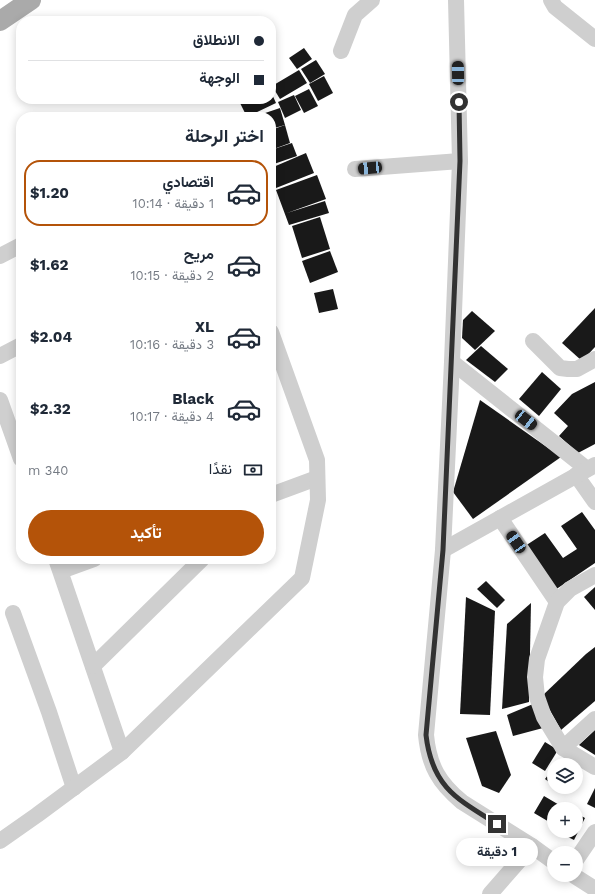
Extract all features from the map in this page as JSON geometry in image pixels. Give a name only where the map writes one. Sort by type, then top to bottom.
[{"type":"main road","points":[[0,21],[31,0]]},
{"type":"street","points":[[341,51],[355,15],[372,0]]},
{"type":"street","points":[[456,0],[460,161],[452,362],[443,550],[426,735],[430,761],[436,773],[452,794],[547,857]]},
{"type":"street","points":[[556,2],[595,39]]},
{"type":"street","points":[[355,169],[460,161]]},
{"type":"street","points":[[0,256],[16,248]]},
{"type":"street","points":[[533,341],[560,368],[577,369],[595,359]]},
{"type":"street","points":[[0,841],[122,752],[302,578],[318,500],[317,460],[276,346]]},
{"type":"street","points":[[0,356],[16,348]]},
{"type":"street","points":[[452,362],[586,469],[595,502]]},
{"type":"street","points":[[0,400],[16,445]]},
{"type":"street","points":[[443,550],[586,469]]},
{"type":"street","points":[[276,493],[317,478]]},
{"type":"street","points":[[500,518],[557,602]]},
{"type":"street","points":[[93,666],[197,564]]},
{"type":"street","points":[[58,565],[122,752]]},
{"type":"street","points":[[595,575],[570,590],[557,602],[537,659],[535,677],[537,697],[544,717],[563,748],[595,767]]},
{"type":"street","points":[[13,613],[74,788]]},
{"type":"street","points":[[563,748],[595,719]]},
{"type":"street","points":[[583,850],[595,832]]},
{"type":"street","points":[[490,894],[532,846]]},
{"type":"street","points":[[583,881],[595,889]]},
{"type":"building","points":[[304,48],[312,59],[297,69],[289,58]]},
{"type":"building","points":[[316,60],[325,74],[310,83],[301,69]]},
{"type":"building","points":[[299,70],[307,83],[280,99],[276,92],[276,84]]},
{"type":"building","points":[[324,76],[333,93],[318,101],[309,84]]},
{"type":"building","points":[[309,89],[318,106],[304,113],[295,96]]},
{"type":"building","points":[[294,95],[301,110],[285,118],[278,102]]},
{"type":"building","points":[[240,104],[274,104],[257,112],[244,112]]},
{"type":"building","points":[[280,108],[285,125],[276,128],[276,112],[268,112]]},
{"type":"building","points":[[285,125],[290,143],[276,148],[276,128]]},
{"type":"building","points":[[292,143],[297,156],[276,163],[276,148]]},
{"type":"building","points":[[306,153],[314,173],[276,188],[276,166]]},
{"type":"building","points":[[317,175],[326,199],[287,213],[325,201],[329,213],[289,225],[276,190]]},
{"type":"building","points":[[320,217],[330,249],[302,258],[292,226]]},
{"type":"building","points":[[330,251],[338,272],[310,283],[302,261]]},
{"type":"building","points":[[333,289],[338,309],[319,313],[314,293]]},
{"type":"building","points":[[595,308],[595,347],[582,361],[562,343]]},
{"type":"building","points":[[472,311],[495,331],[475,350],[462,338],[463,320]]},
{"type":"building","points":[[481,346],[508,369],[495,382],[466,360]]},
{"type":"building","points":[[542,372],[561,389],[539,416],[519,399]]},
{"type":"building","points":[[595,382],[595,444],[578,453],[559,436],[568,426],[554,413],[572,394]]},
{"type":"building","points":[[480,400],[561,457],[473,519],[453,492]]},
{"type":"building","points":[[582,512],[595,530],[595,563],[555,590],[525,546],[545,533],[563,558],[577,549],[561,526]]},
{"type":"building","points":[[486,581],[505,600],[497,608],[477,589]]},
{"type":"building","points":[[595,587],[595,610],[584,597]]},
{"type":"building","points":[[466,597],[495,611],[490,715],[460,714]]},
{"type":"building","points":[[531,603],[529,702],[502,709],[507,624]]},
{"type":"building","points":[[595,647],[595,701],[561,730],[542,696]]},
{"type":"building","points":[[533,704],[543,728],[513,736],[507,715]]},
{"type":"building","points":[[595,730],[595,755],[579,745]]},
{"type":"building","points":[[496,731],[511,775],[499,793],[482,786],[466,738]]},
{"type":"building","points":[[545,742],[558,750],[553,758],[547,758],[547,768],[545,771],[532,763]]},
{"type":"building","points":[[595,788],[595,808],[587,804]]},
{"type":"building","points":[[544,796],[554,802],[547,802],[547,821],[534,813]]},
{"type":"route","points":[[459,102],[460,161],[443,550],[426,735],[430,761],[443,784],[462,802],[497,824]]}]
